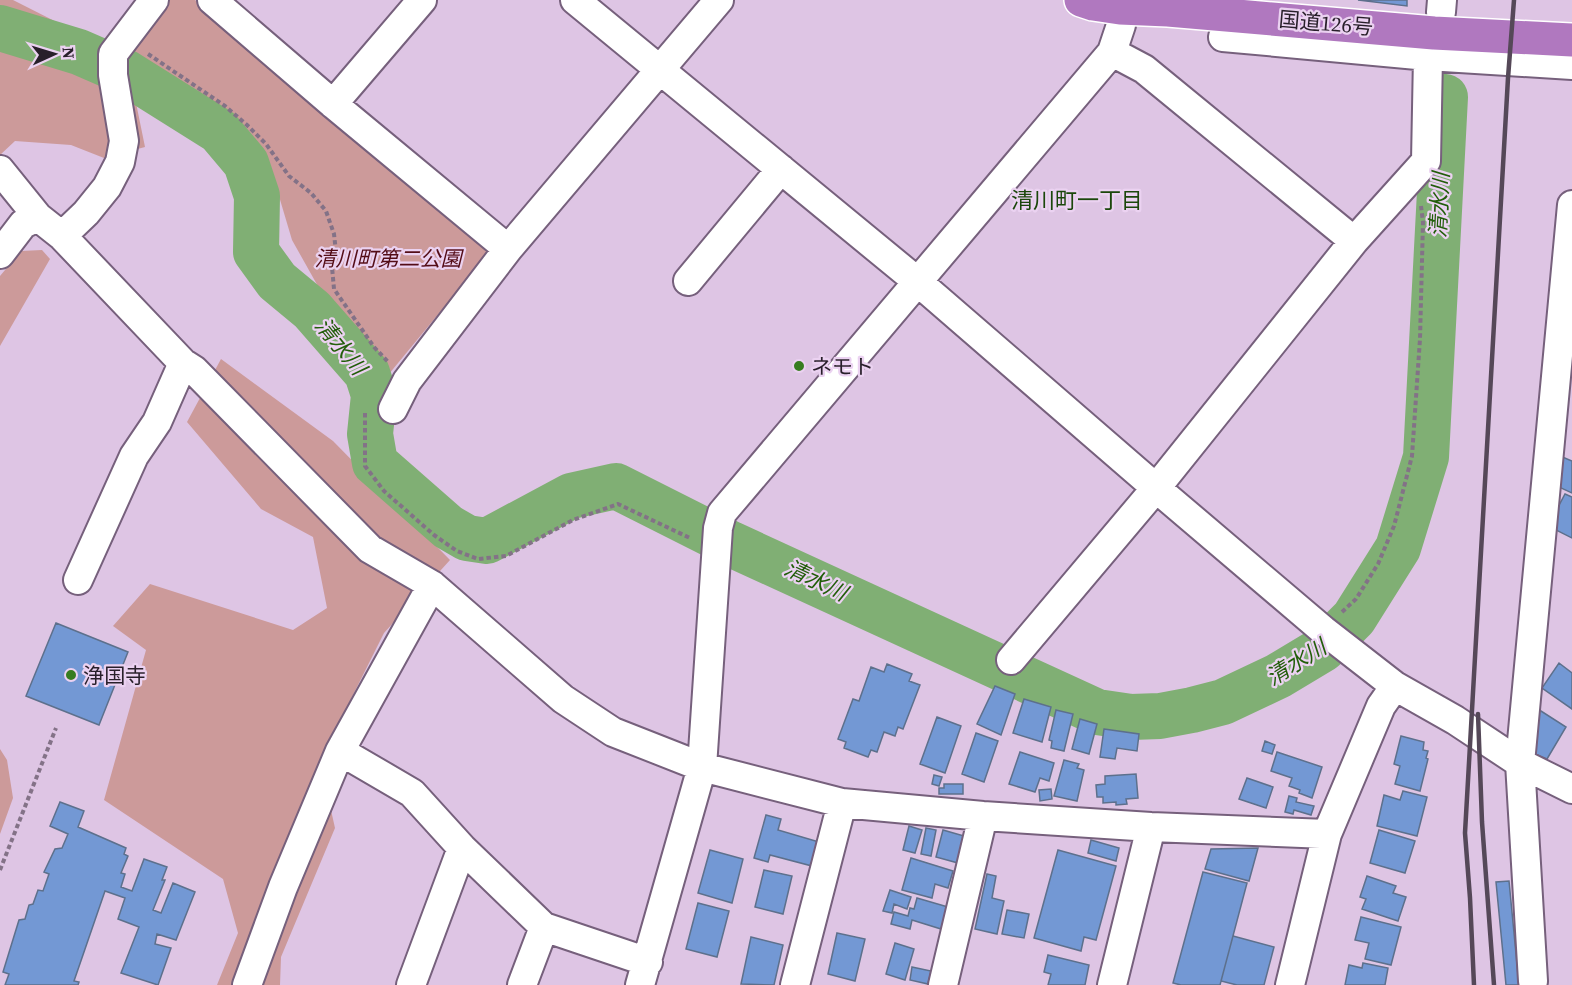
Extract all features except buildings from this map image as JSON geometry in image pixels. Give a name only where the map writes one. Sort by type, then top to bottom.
[{"type":"highway","name":"国道126号","points":[[1081,0],[1120,8],[1168,5],[1434,33],[1572,40]]},
{"type":"street","points":[[212,0],[508,249]]},
{"type":"street","points":[[333,104],[422,0]]},
{"type":"street","points":[[575,0],[918,282],[1334,638],[1395,686],[1462,724],[1520,763],[1572,789]]},
{"type":"street","points":[[393,409],[407,381],[508,249],[719,0]]},
{"type":"street","points":[[62,236],[86,213],[107,186],[120,162],[124,141],[117,56],[152,1]]},
{"type":"street","points":[[340,751],[412,793],[462,848],[544,927],[644,974],[702,767],[717,540],[722,513],[1112,52],[1121,25],[1120,8]]},
{"type":"street","points":[[1223,38],[1428,56],[1572,65]]},
{"type":"street","points":[[1112,52],[1144,69],[1354,241]]},
{"type":"street","points":[[1011,660],[1156,488],[1354,241],[1426,161],[1428,56]]},
{"type":"street","points":[[688,280],[781,169]]},
{"type":"street","points":[[0,170],[38,217],[62,236],[183,363],[194,370],[370,549],[432,585],[563,699],[613,732],[702,767],[842,803],[983,816],[1151,827],[1327,834]]},
{"type":"street","points":[[1533,981],[1520,763],[1561,441],[1572,205]]},
{"type":"street","points":[[0,254],[23,224],[38,217]]},
{"type":"street","points":[[78,580],[134,456],[158,422],[183,363]]},
{"type":"street","points":[[247,985],[283,887],[340,751],[432,585]]},
{"type":"street","points":[[1290,985],[1327,834],[1381,706],[1395,686]]},
{"type":"street","points":[[795,985],[842,803]]},
{"type":"street","points":[[943,985],[983,816]]},
{"type":"street","points":[[1112,985],[1151,827]]},
{"type":"street","points":[[411,985],[462,848]]},
{"type":"street","points":[[522,985],[544,927]]},
{"type":"path","points":[[117,56],[225,106],[266,144],[290,176],[310,193],[326,211],[334,234],[336,252],[332,267],[334,290],[374,347],[407,381]]},
{"type":"path","points":[[1334,638],[1378,564],[1394,526],[1412,456],[1420,339],[1423,222],[1416,172]]},
{"type":"path","points":[[365,410],[365,465],[384,491],[434,535],[457,551],[478,559],[506,556],[573,520],[618,504],[717,540]]},
{"type":"path","points":[[0,870],[56,728]]},
{"type":"green space","points":[[0,0],[13,0],[98,43],[102,84],[134,93],[145,147],[104,158],[71,145],[15,141],[0,155]]},
{"type":"green space","name":"清川町第二公園","points":[[170,0],[195,0],[492,249],[384,380],[375,363],[324,297],[292,240],[273,176],[221,118],[124,55]]},
{"type":"green space","points":[[42,250],[50,259],[0,346],[0,276],[21,251]]},
{"type":"green space","points":[[221,359],[333,441],[450,560],[384,633],[320,761],[335,828],[281,957],[280,985],[217,985],[238,933],[223,879],[104,800],[146,650],[113,626],[150,584],[293,630],[327,608],[313,537],[261,509],[187,422]]},
{"type":"green space","points":[[0,749],[7,760],[13,798],[0,834]]},
{"type":"waterway","name":"清水川","points":[[0,28],[79,52],[125,72],[219,131],[246,163],[257,196],[256,252],[277,281],[312,310],[367,373],[374,395],[370,434],[375,463],[448,527],[467,538],[487,541],[571,496],[616,486],[731,544],[1097,712],[1131,717],[1160,716],[1223,702],[1278,676],[1323,649],[1354,618],[1398,548],[1426,457],[1445,97]]},
{"type":"railway","points":[[1474,985],[1465,833],[1514,0]]},
{"type":"railway","points":[[1478,714],[1482,822],[1494,985]]},
{"type":"place","name":"ネモト","points":[[799,366]]},
{"type":"place","name":"浄国寺","points":[[71,675]]},
{"type":"district","name":"清川町一丁目","points":[[1077,200]]}]
